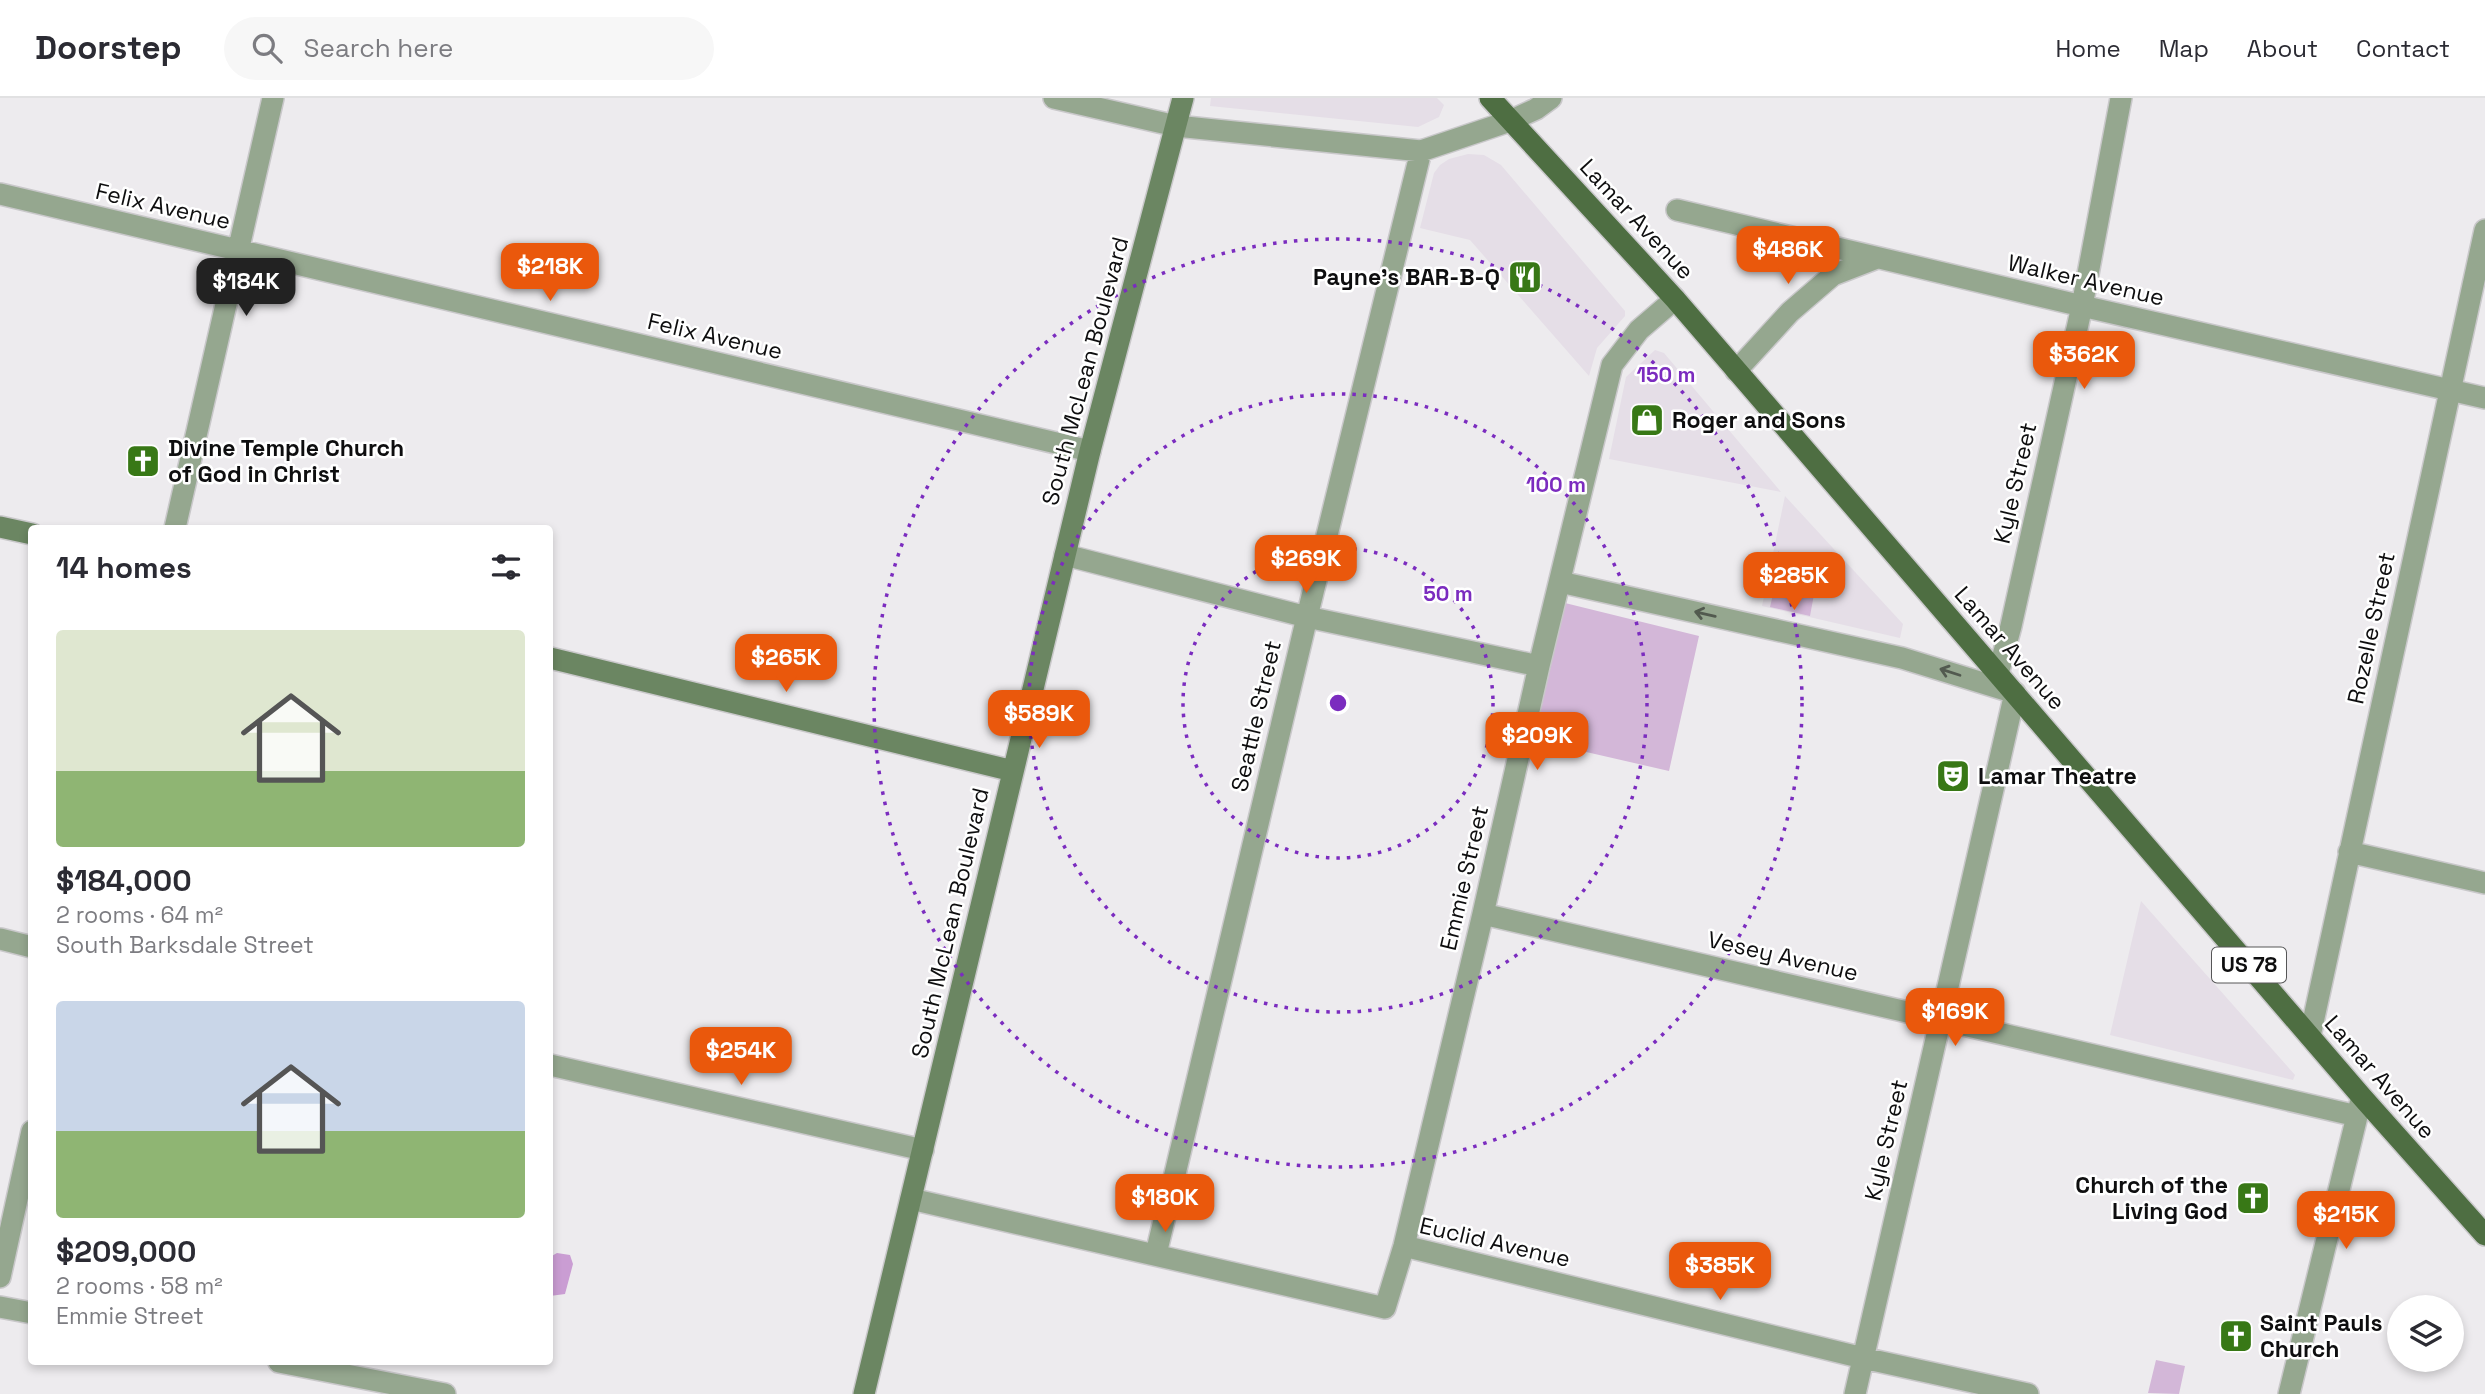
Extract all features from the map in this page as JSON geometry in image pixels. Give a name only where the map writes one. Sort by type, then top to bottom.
[{"type":"main road","name":"South McLean Boulevard","points":[[864,1394],[1090,451],[1183,98]]},
{"type":"main road","name":"Lamar Avenue","points":[[1490,98],[1675,299],[2015,693],[2309,1036],[2360,1107],[2485,1235]]},
{"type":"main road","points":[[0,527],[28,533]]},
{"type":"main road","points":[[553,659],[1013,771]]},
{"type":"street","points":[[176,525],[273,98]]},
{"type":"street","points":[[1054,98],[1176,126],[1421,151],[1510,121],[1536,109],[1550,98]]},
{"type":"street","name":"Kyle Street","points":[[1998,674],[2082,306],[2121,98]]},
{"type":"street","name":"Seattle Street","points":[[1156,1254],[1421,151]]},
{"type":"street","name":"Felix Avenue","points":[[0,194],[1090,451]]},
{"type":"street","name":"Walker Avenue","points":[[1676,210],[2485,398]]},
{"type":"street","name":"Rozelle Street","points":[[2309,1036],[2485,230]]},
{"type":"street","points":[[1736,371],[1790,312],[1833,275],[1877,258]]},
{"type":"street","name":"Emmie Street","points":[[1404,1246],[1612,365],[1639,330],[1675,299]]},
{"type":"street","points":[[1065,555],[1307,617],[1539,666]]},
{"type":"street","points":[[1560,582],[1902,658],[2015,693]]},
{"type":"street","name":"Kyle Street","points":[[1855,1394],[2015,693]]},
{"type":"street","points":[[2349,852],[2485,883]]},
{"type":"street","name":"Vesey Avenue","points":[[1483,914],[1940,1019],[2360,1107]]},
{"type":"street","points":[[0,939],[28,946]]},
{"type":"street","points":[[553,1066],[923,1150]]},
{"type":"street","points":[[2289,1394],[2360,1107]]},
{"type":"street","points":[[0,1277],[28,1149]]},
{"type":"street","name":"Euclid Avenue","points":[[911,1199],[1385,1308],[1404,1246],[1863,1358],[2028,1394]]},
{"type":"street","points":[[0,1307],[28,1312]]},
{"type":"street","points":[[295,1365],[445,1394]]},
{"type":"shaded area","points":[[1211,98],[1437,98],[1444,105],[1439,117],[1418,127],[1210,106]]},
{"type":"shaded area","points":[[1468,154],[1484,155],[1501,165],[1625,311],[1625,316],[1597,348],[1589,376],[1470,240],[1420,228],[1434,173],[1449,159]]},
{"type":"shaded area","points":[[1655,350],[1664,353],[1781,492],[1609,459],[1626,377]]},
{"type":"shaded area","points":[[1785,496],[1903,624],[1900,638],[1762,606]]},
{"type":"shaded area","points":[[1777,577],[1815,589],[1810,616],[1770,607]]},
{"type":"shaded area","points":[[1565,603],[1699,636],[1669,771],[1534,740]]},
{"type":"shaded area","points":[[2141,901],[2295,1075],[2293,1080],[2110,1035]]},
{"type":"shaded area","points":[[557,1253],[570,1255],[573,1264],[565,1294],[553,1296],[553,1255]]},
{"type":"shaded area","points":[[2156,1360],[2185,1366],[2179,1394],[2148,1393]]},
{"type":"place","name":"Payne's BAR-B-Q","points":[[1525,277]]},
{"type":"place","name":"Roger and Sons","points":[[1647,420]]},
{"type":"place","name":"Divine Temple Church of God in Christ","points":[[143,461]]},
{"type":"place","name":"Lamar Theatre","points":[[1953,776]]},
{"type":"place","name":"Church of the Living God","points":[[2253,1198]]},
{"type":"place","name":"Saint Pauls Church","points":[[2236,1336]]}]
